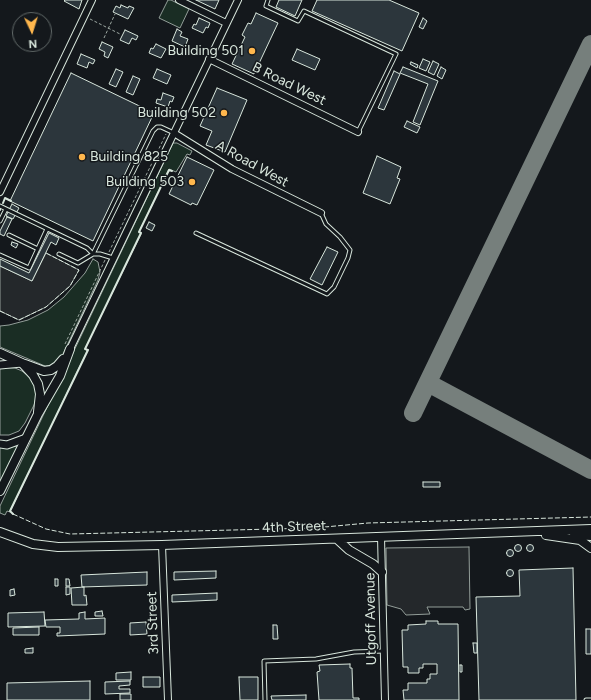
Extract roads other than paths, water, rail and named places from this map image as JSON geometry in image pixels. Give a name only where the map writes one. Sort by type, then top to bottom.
[{"type":"main road","points":[[0,353],[44,371],[51,370],[58,366],[66,349]]},
{"type":"main road","points":[[0,491],[38,414],[60,376],[66,349]]},
{"type":"main road","points":[[22,363],[31,371],[38,384],[40,394],[38,414]]},
{"type":"main road","points":[[522,532],[591,524]]},
{"type":"main road","name":"4th Street","points":[[0,532],[33,544],[58,547],[162,545],[591,529]]},
{"type":"main road","points":[[522,532],[591,536]]},
{"type":"main road","points":[[522,532],[580,540],[591,548]]},
{"type":"main road","points":[[337,539],[349,550],[373,564],[382,572]]},
{"type":"street","points":[[0,192],[92,0]]},
{"type":"street","points":[[179,0],[226,24]]},
{"type":"street","points":[[66,349],[170,132],[209,59],[238,0]]},
{"type":"street","name":"B Road West","points":[[209,59],[358,132]]},
{"type":"street","name":"A Road West","points":[[170,132],[232,169],[321,213]]},
{"type":"street","points":[[0,365],[22,363]]},
{"type":"street","points":[[0,444],[7,445],[26,438]]},
{"type":"street","name":"Utgoff Avenue","points":[[381,537],[385,700]]},
{"type":"street","name":"3rd Street","points":[[162,545],[168,700]]},
{"type":"lane","points":[[268,0],[266,6],[298,21],[304,11],[396,54],[358,132]]},
{"type":"lane","points":[[59,254],[78,263],[93,254],[153,131],[157,127],[161,127],[170,132]]},
{"type":"lane","points":[[0,206],[87,248],[93,254],[110,257]]},
{"type":"lane","points":[[0,221],[6,209]]},
{"type":"lane","points":[[196,233],[327,294],[334,287],[348,258],[350,250],[340,237],[326,224],[321,213]]},
{"type":"lane","points":[[0,255],[29,268],[47,229]]},
{"type":"lane","points":[[9,235],[38,249]]},
{"type":"lane","points":[[265,700],[264,661],[316,658],[354,652],[384,651]]},
{"type":"lane","points":[[586,700],[591,700]]},
{"type":"place","name":"Building 501","points":[[252,51]]},
{"type":"place","name":"Building 502","points":[[224,113]]},
{"type":"place","name":"Building 825","points":[[82,157]]},
{"type":"place","name":"Building 503","points":[[192,182]]}]
